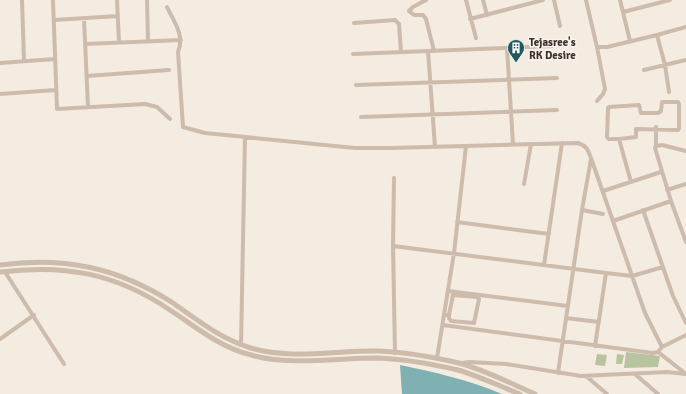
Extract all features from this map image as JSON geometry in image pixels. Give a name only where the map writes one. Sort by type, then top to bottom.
[{"type":"street","points":[[22,0],[24,61]]},
{"type":"street","points":[[53,0],[57,108],[145,104],[157,107],[170,119]]},
{"type":"street","points":[[117,0],[119,42]]},
{"type":"street","points":[[147,0],[148,41]]},
{"type":"street","points":[[426,0],[409,11],[414,15],[423,15],[426,19],[434,51]]},
{"type":"street","points":[[466,0],[476,38]]},
{"type":"street","points":[[483,0],[487,15]]},
{"type":"street","points":[[470,19],[543,0]]},
{"type":"street","points":[[554,0],[560,26]]},
{"type":"street","points":[[586,0],[605,89],[597,101]]},
{"type":"street","points":[[620,0],[630,41]]},
{"type":"street","points":[[623,12],[670,0]]},
{"type":"street","points":[[167,7],[180,33],[181,40],[181,46],[178,52],[183,127],[205,133],[355,148],[562,143],[583,144],[588,149],[592,158],[645,313],[662,347]]},
{"type":"street","points":[[54,20],[118,16]]},
{"type":"street","points":[[84,19],[88,107]]},
{"type":"street","points":[[354,23],[395,20],[399,24],[401,52]]},
{"type":"street","points":[[597,47],[607,47],[686,27]]},
{"type":"street","points":[[657,35],[665,65],[668,92]]},
{"type":"street","points":[[86,44],[181,40]]},
{"type":"street","points":[[353,54],[552,46]]},
{"type":"street","points":[[507,48],[513,144]]},
{"type":"street","points":[[428,51],[435,147]]},
{"type":"street","points":[[0,63],[55,59]]},
{"type":"street","points":[[644,70],[686,60]]},
{"type":"street","points":[[87,76],[169,70]]},
{"type":"street","points":[[356,85],[509,81],[556,78]]},
{"type":"street","points":[[0,94],[56,90]]},
{"type":"street","points":[[662,102],[678,102],[680,108],[679,128],[676,130],[636,128],[636,137],[619,139],[609,140],[607,137],[609,107],[639,106],[642,114],[658,113],[661,111],[662,102]]},
{"type":"street","points":[[360,117],[557,110]]},
{"type":"street","points":[[656,128],[657,146],[655,148],[661,172],[686,242]]},
{"type":"street","points":[[241,344],[245,137]]},
{"type":"street","points":[[619,139],[632,182]]},
{"type":"street","points":[[544,265],[562,143]]},
{"type":"street","points":[[524,184],[531,144]]},
{"type":"street","points":[[437,358],[449,301],[448,291],[454,253],[466,146]]},
{"type":"street","points":[[657,146],[686,151]]},
{"type":"street","points":[[558,373],[582,210],[592,158]]},
{"type":"street","points":[[603,191],[661,172]]},
{"type":"street","points":[[394,178],[393,246],[395,353]]},
{"type":"street","points":[[667,190],[686,184]]},
{"type":"street","points":[[613,221],[671,201]]},
{"type":"street","points":[[582,210],[603,214]]},
{"type":"street","points":[[643,210],[676,304],[686,323]]},
{"type":"street","points":[[457,222],[549,234]]},
{"type":"street","points":[[680,227],[686,225]]},
{"type":"street","points":[[393,246],[632,276],[663,267]]},
{"type":"street","points":[[0,265],[27,262],[65,263],[107,271],[153,291],[210,330],[230,340],[257,350],[273,353],[352,351],[395,353],[437,358],[460,364],[535,394]]},
{"type":"street","points":[[3,272],[43,268],[65,270],[105,278],[130,287],[150,297],[207,336],[227,347],[257,357],[272,360],[379,358],[436,365],[458,371],[520,394]]},
{"type":"street","points":[[3,272],[34,315],[64,364]]},
{"type":"street","points":[[595,346],[606,273]]},
{"type":"street","points":[[448,291],[568,306]]},
{"type":"street","points":[[446,315],[451,320],[474,323],[479,299],[477,297],[454,294],[449,301]]},
{"type":"street","points":[[0,339],[34,315]]},
{"type":"street","points":[[566,318],[599,322]]},
{"type":"street","points":[[443,325],[563,340],[648,353],[658,352],[686,374]]},
{"type":"street","points":[[658,352],[662,347],[686,335]]},
{"type":"street","points":[[257,350],[257,357]]},
{"type":"street","points":[[460,364],[469,362],[506,364],[586,376],[667,372],[686,374]]},
{"type":"street","points":[[458,371],[460,364]]},
{"type":"street","points":[[634,374],[658,394]]},
{"type":"street","points":[[586,376],[607,394]]},
{"type":"green space","points":[[626,352],[660,356],[658,367],[624,368]]},
{"type":"green space","points":[[597,354],[607,355],[605,366],[595,365]]},
{"type":"green space","points":[[617,354],[624,355],[622,364],[616,364]]},
{"type":"water","points":[[400,365],[464,381],[502,394],[402,394]]},
{"type":"place","name":"Tejasree's RK Desire","points":[[516,63]]}]
